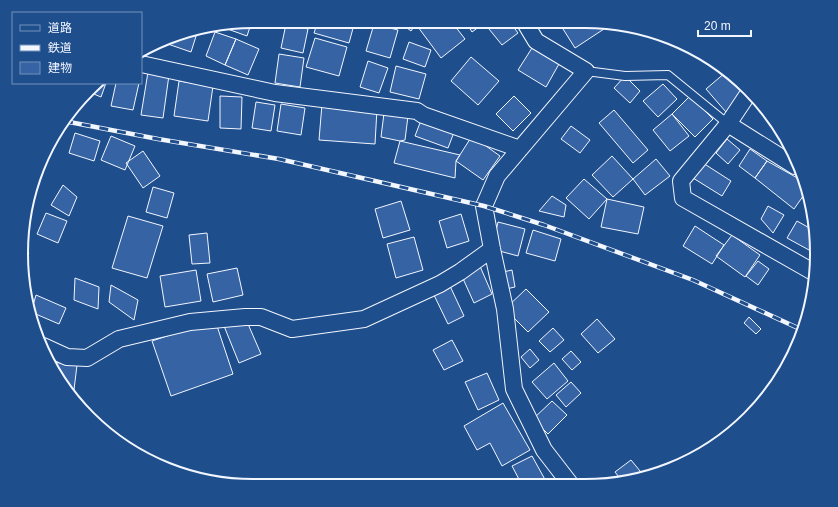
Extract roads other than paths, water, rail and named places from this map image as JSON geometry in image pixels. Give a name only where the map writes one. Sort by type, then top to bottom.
[{"type":"street","points":[[528,28],[536,41],[586,71],[497,176],[484,206],[505,309],[514,389],[544,450],[566,479]]},
{"type":"street","points":[[142,64],[275,93],[418,110],[423,115],[520,149]]},
{"type":"street","points":[[746,97],[728,124],[681,181],[683,198],[810,271]]},
{"type":"street","points":[[728,124],[792,164]]},
{"type":"street","points":[[49,349],[67,357],[87,358],[119,339],[190,322],[261,317],[292,330],[364,319],[446,280],[492,249]]},
{"type":"lane","points":[[586,71],[625,76],[668,75],[728,124]]},
{"type":"railway","points":[[70,122],[158,139],[279,159],[484,206],[544,225],[693,280],[797,328]]}]
